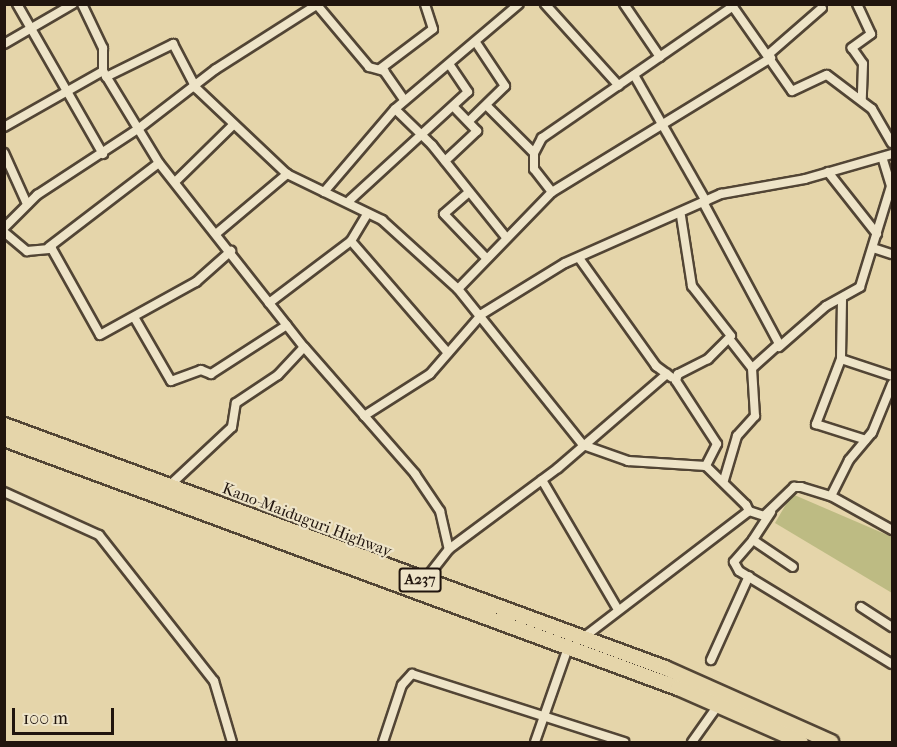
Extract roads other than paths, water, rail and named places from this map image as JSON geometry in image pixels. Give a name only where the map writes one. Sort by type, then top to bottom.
[{"type":"highway","name":"Kano-Maiduguri Highway","points":[[4,425],[583,638],[831,742]]},
{"type":"highway","name":"Kano-Maiduguri Highway","points":[[4,439],[568,648],[722,698],[801,742]]},
{"type":"street","points":[[17,4],[34,28],[104,154]]},
{"type":"street","points":[[4,44],[73,4]]},
{"type":"street","points":[[82,4],[103,48],[104,74],[159,163],[177,180],[304,347],[432,498],[449,549]]},
{"type":"street","points":[[380,69],[434,29],[425,4]]},
{"type":"street","points":[[545,4],[619,86]]},
{"type":"street","points":[[624,4],[660,57]]},
{"type":"street","points":[[857,4],[871,34],[852,48],[862,64],[862,100]]},
{"type":"street","points":[[159,163],[49,247],[27,251],[4,230],[27,204],[104,154],[196,88],[224,63],[318,5],[365,63],[380,69],[404,100]]},
{"type":"street","points":[[324,192],[394,109],[477,44],[518,5]]},
{"type":"street","points":[[552,192],[534,169],[534,153],[542,138],[732,5],[770,56],[792,91],[820,74],[862,100],[892,143]]},
{"type":"street","points":[[458,289],[505,236],[552,192],[770,56],[823,6]]},
{"type":"street","points":[[4,127],[69,91],[173,44],[196,88],[232,126],[287,174],[324,192],[350,200],[367,214],[382,220],[458,289],[482,314],[584,445],[628,461],[706,466],[724,480],[749,512],[764,516],[794,487],[831,496],[892,530]]},
{"type":"street","points":[[469,121],[505,86],[477,44]]},
{"type":"street","points":[[350,200],[454,107],[467,84],[450,65]]},
{"type":"street","points":[[633,75],[705,202],[779,347]]},
{"type":"street","points":[[487,106],[534,153]]},
{"type":"street","points":[[445,161],[477,131],[454,107]]},
{"type":"street","points":[[394,109],[445,161],[505,236]]},
{"type":"street","points":[[177,180],[232,126]]},
{"type":"street","points":[[4,153],[27,204]]},
{"type":"street","points":[[364,416],[430,374],[482,314],[579,258],[681,216],[705,202],[892,154]]},
{"type":"street","points":[[752,368],[826,306],[842,300],[860,287],[892,186],[882,157]]},
{"type":"street","points":[[828,172],[877,234]]},
{"type":"street","points":[[218,233],[287,174]]},
{"type":"street","points":[[470,192],[444,214],[486,258]]},
{"type":"street","points":[[269,303],[351,241],[367,214]]},
{"type":"street","points":[[681,216],[692,286],[752,368],[755,416],[736,436],[724,480]]},
{"type":"street","points":[[351,241],[448,354]]},
{"type":"street","points":[[49,247],[96,334],[134,317],[196,282],[231,251]]},
{"type":"street","points":[[873,248],[892,254]]},
{"type":"street","points":[[579,258],[667,374],[676,381],[717,444],[706,466]]},
{"type":"street","points":[[842,300],[841,359],[816,424],[866,440]]},
{"type":"street","points":[[134,317],[171,381],[201,370],[211,374],[287,325]]},
{"type":"street","points":[[676,381],[678,374],[731,341]]},
{"type":"street","points":[[169,486],[232,427],[236,403],[278,375],[304,347]]},
{"type":"street","points":[[841,359],[892,376]]},
{"type":"street","points":[[424,581],[449,549],[542,480],[667,374]]},
{"type":"street","points":[[831,496],[866,440],[892,384]]},
{"type":"street","points":[[542,480],[617,608]]},
{"type":"street","points":[[4,492],[99,534],[214,681],[232,742]]},
{"type":"street","points":[[775,507],[753,540],[734,562],[748,576],[892,664]]},
{"type":"street","points":[[583,638],[617,608],[749,512]]},
{"type":"street","points":[[753,540],[793,567]]},
{"type":"street","points":[[711,660],[748,576]]},
{"type":"street","points":[[861,607],[892,627]]},
{"type":"street","points":[[535,742],[568,648]]},
{"type":"street","points":[[383,742],[402,685],[412,674],[624,742]]},
{"type":"street","points":[[692,742],[722,698]]}]
